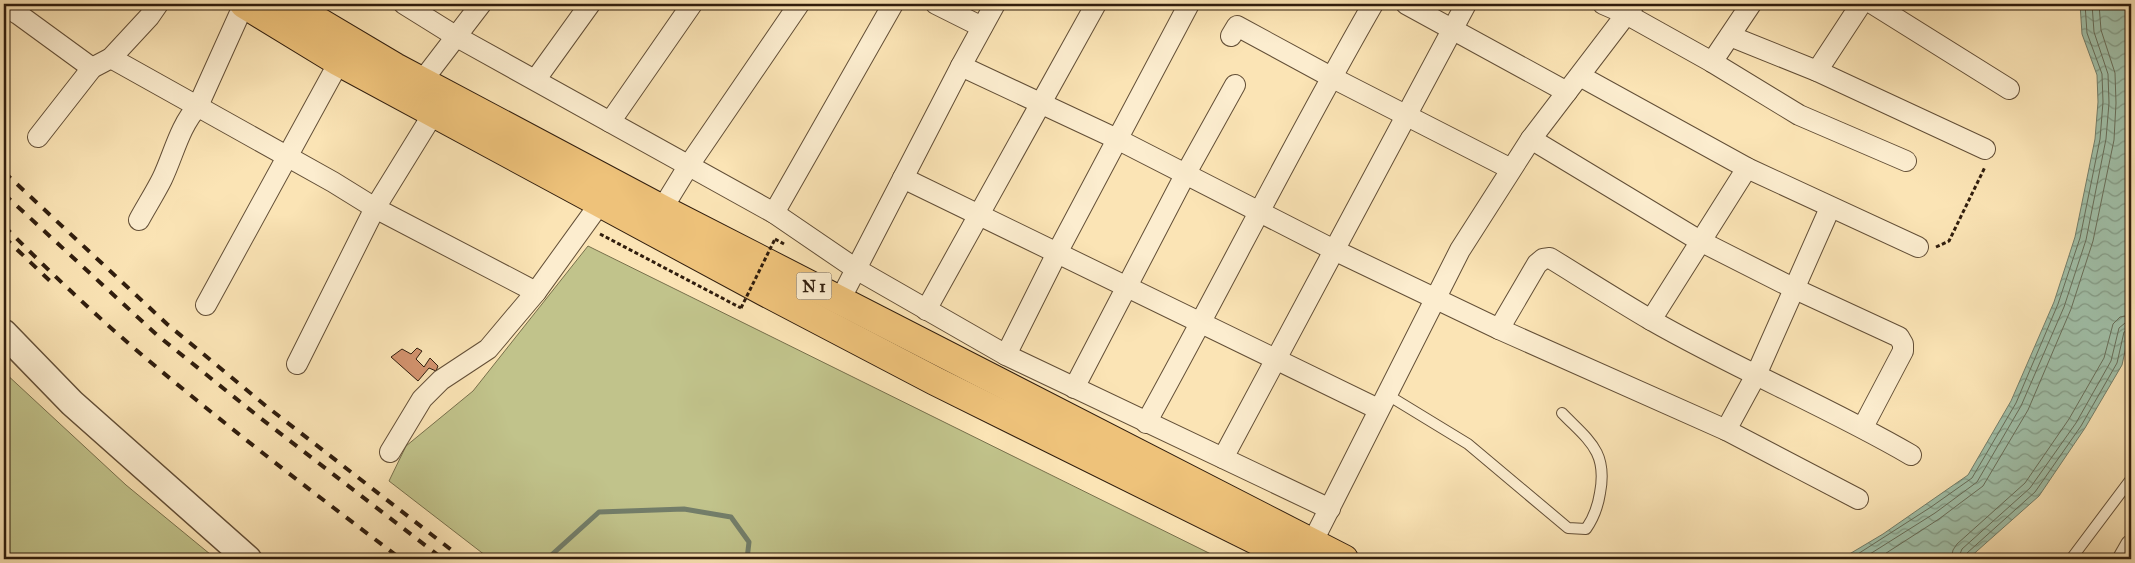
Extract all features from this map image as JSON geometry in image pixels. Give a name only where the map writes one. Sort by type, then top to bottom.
[{"type":"highway","name":"N 1","points":[[244,4],[339,62],[433,114],[601,202],[765,292],[927,376],[1303,551],[1344,559]]},
{"type":"highway","name":"N 1","points":[[289,4],[329,29],[422,81],[662,209],[840,300],[1303,551]]},
{"type":"street","points":[[38,137],[92,68],[111,58],[149,17],[158,4]]},
{"type":"street","points":[[138,220],[162,179],[182,129],[189,116],[198,106],[244,4]]},
{"type":"street","points":[[404,4],[457,37],[536,79],[774,213],[856,269],[1006,355],[1330,509]]},
{"type":"street","points":[[422,81],[482,4]]},
{"type":"street","points":[[536,79],[590,4]]},
{"type":"street","points":[[610,122],[692,4]]},
{"type":"street","points":[[662,209],[689,165],[799,4]]},
{"type":"street","points":[[774,213],[893,4]]},
{"type":"street","points":[[936,4],[982,27]]},
{"type":"street","points":[[840,300],[961,66],[996,4]]},
{"type":"street","points":[[926,310],[980,216],[1096,4]]},
{"type":"street","points":[[1146,423],[1202,323],[1331,77],[1373,4]]},
{"type":"street","points":[[1406,4],[1567,92]]},
{"type":"street","points":[[1223,458],[1466,4]]},
{"type":"street","points":[[1603,4],[1630,9],[1799,115],[1906,161]]},
{"type":"street","points":[[1712,62],[1751,4]]},
{"type":"street","points":[[1817,71],[1862,4]]},
{"type":"street","points":[[1873,4],[2009,89]]},
{"type":"street","points":[[4,6],[18,14],[92,68]]},
{"type":"street","points":[[1006,355],[1117,140],[1181,6]]},
{"type":"street","points":[[1303,551],[1330,509],[1382,402],[1460,250],[1531,139],[1630,9]]},
{"type":"street","points":[[1231,36],[1237,26],[1331,77],[1511,169]]},
{"type":"street","points":[[1730,36],[1817,71],[1985,149]]},
{"type":"street","points":[[111,58],[333,182],[375,208],[536,292]]},
{"type":"street","points":[[206,305],[339,62]]},
{"type":"street","points":[[961,66],[1117,140],[1334,250],[1436,297],[1499,329],[1726,430],[1858,499]]},
{"type":"street","points":[[1580,76],[1747,168],[1830,208],[1918,247]]},
{"type":"street","points":[[1074,388],[1185,175],[1235,85]]},
{"type":"street","points":[[297,364],[375,208],[433,114]]},
{"type":"street","points":[[1531,139],[1700,242],[1899,337],[1903,344],[1903,351],[1863,427]]},
{"type":"street","points":[[1651,320],[1747,168]]},
{"type":"street","points":[[903,178],[1276,360],[1382,402]]},
{"type":"street","points":[[390,452],[422,399],[441,380],[488,349],[536,292],[601,202]]},
{"type":"street","points":[[1726,430],[1756,375],[1830,208]]},
{"type":"street","points":[[1499,329],[1538,264],[1543,259],[1550,258],[1651,320],[1756,375],[1863,427],[1911,455]]},
{"type":"street","points":[[4,332],[72,403],[248,559]]},
{"type":"street","points":[[2123,559],[2131,545]]},
{"type":"lane","points":[[1382,402],[1468,444],[1568,528],[1586,529],[1591,523],[1599,501],[1604,476],[1601,459],[1594,447],[1562,412]]},
{"type":"lane","points":[[2071,559],[2131,479]]},
{"type":"path","points":[[1918,247],[1934,248],[1948,241],[1986,163],[1988,156],[1985,149]]},
{"type":"path","points":[[584,225],[741,308],[775,240]]},
{"type":"green space","points":[[588,246],[1221,559],[490,559],[389,481],[406,446],[473,391]]},
{"type":"green space","points":[[4,372],[126,485],[216,559],[4,559]]},
{"type":"water","points":[[2080,4],[2131,4],[2131,324],[2122,365],[2085,428],[2039,496],[1968,559],[1841,559],[1883,534],[1968,475],[2011,401],[2054,302],[2075,237],[2095,139],[2098,102],[2097,75],[2082,34]]},
{"type":"building","points":[[417,348],[422,351],[416,359],[424,367],[430,358],[438,366],[436,371],[429,368],[418,381],[391,357],[402,349],[411,354]]},
{"type":"waterway","points":[[547,559],[599,512],[684,509],[731,517],[749,542],[747,559]]},
{"type":"railway","points":[[4,172],[167,324],[266,406],[463,559]]},
{"type":"railway","points":[[4,194],[157,335],[259,417],[443,559]]},
{"type":"railway","points":[[4,226],[111,328],[148,360],[273,461],[401,559]]},
{"type":"railway","points":[[4,237],[51,282]]}]
